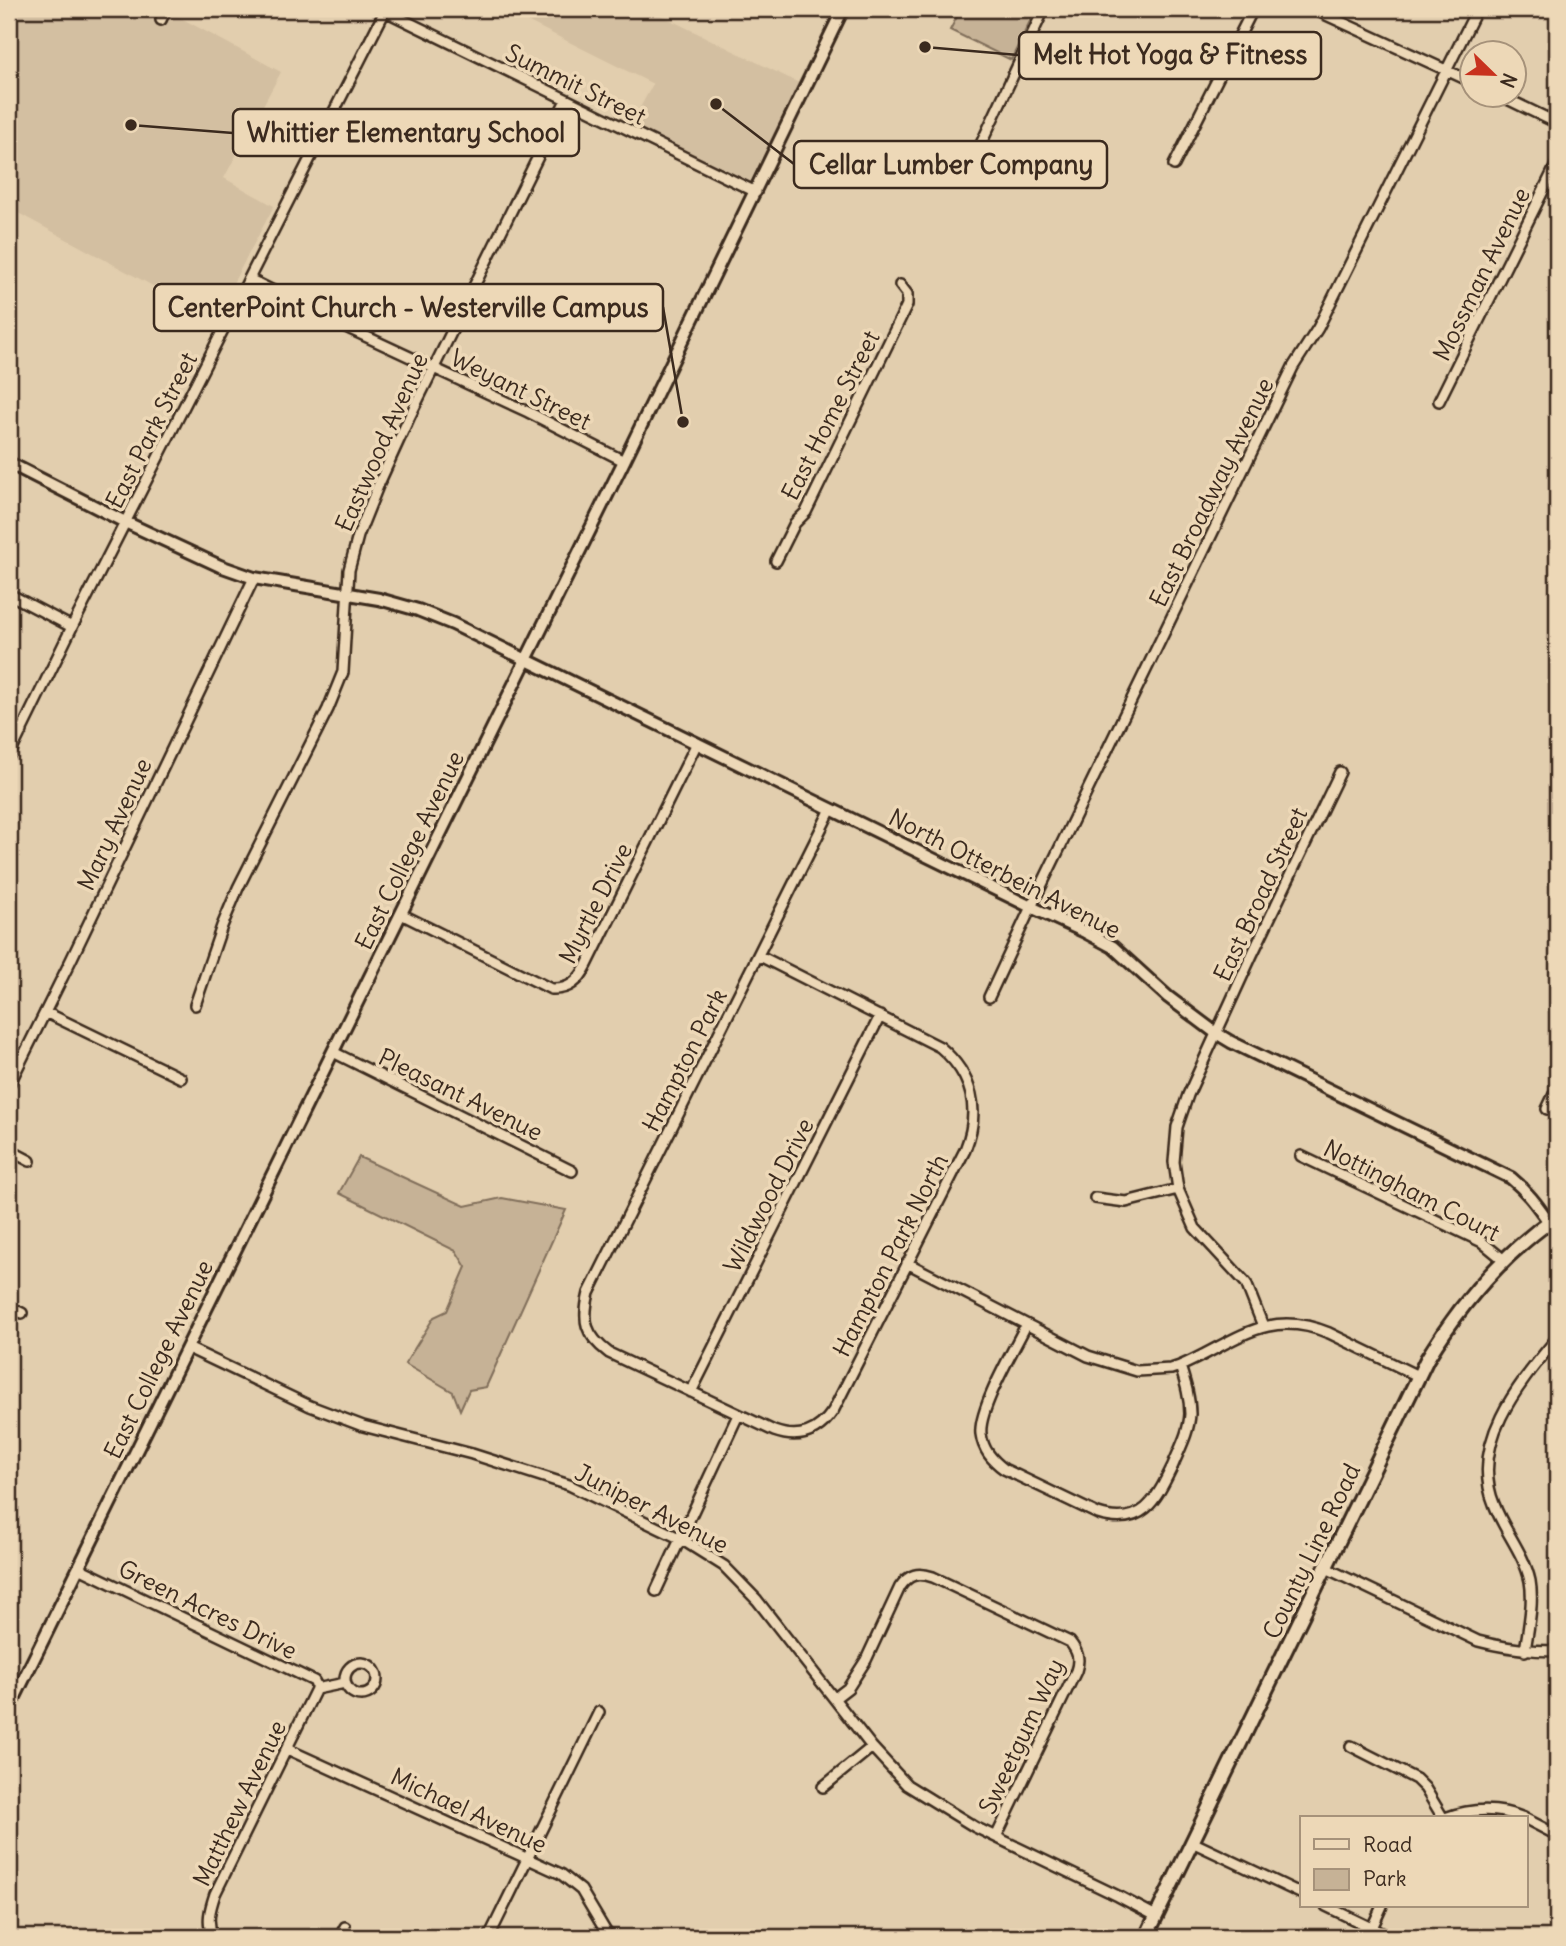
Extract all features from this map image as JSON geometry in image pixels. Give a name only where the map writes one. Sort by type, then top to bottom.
[{"type":"main road","name":"County Line Road","points":[[1146,1937],[1418,1376],[1469,1297],[1504,1260],[1553,1219]]},
{"type":"street","points":[[161,20],[166,9]]},
{"type":"street","name":"Summit Street","points":[[384,9],[755,192]]},
{"type":"street","name":"East Park Street","points":[[9,756],[384,9]]},
{"type":"street","name":"East College Avenue","points":[[9,1709],[624,461],[843,9]]},
{"type":"street","points":[[981,144],[1044,9]]},
{"type":"street","points":[[1174,165],[1253,9]]},
{"type":"street","points":[[1313,9],[1458,76]]},
{"type":"street","name":"East Broadway Avenue","points":[[989,997],[1293,368],[1318,328],[1477,9]]},
{"type":"street","name":"Eastwood Avenue","points":[[195,1005],[238,888],[288,791],[343,672],[349,570],[358,536],[383,474],[566,100]]},
{"type":"street","points":[[1526,108],[1557,123]]},
{"type":"street","name":"Mossman Avenue","points":[[1439,401],[1557,163]]},
{"type":"street","name":"Weyant Street","points":[[248,279],[528,412],[624,461]]},
{"type":"street","name":"East Home Street","points":[[775,561],[795,523],[806,512],[907,305],[907,294],[900,285]]},
{"type":"street","name":"North Otterbein Avenue","points":[[9,463],[125,522],[220,566],[254,578],[379,599],[418,610],[526,658],[1113,947],[1168,997],[1216,1033],[1311,1082],[1500,1171],[1524,1188],[1553,1219]]},
{"type":"street","name":"Mary Avenue","points":[[9,1085],[254,578]]},
{"type":"street","points":[[9,594],[72,627]]},
{"type":"street","points":[[9,725],[22,731]]},
{"type":"street","name":"Myrtle Drive","points":[[401,914],[551,989],[567,988],[582,975],[697,743]]},
{"type":"street","name":"East Broad Street","points":[[1263,1326],[1246,1283],[1195,1228],[1178,1189],[1174,1162],[1177,1127],[1188,1094],[1216,1033],[1340,772]]},
{"type":"street","name":"Hampton Park","points":[[691,1392],[609,1353],[597,1344],[588,1332],[584,1312],[589,1293],[831,809]]},
{"type":"street","points":[[758,955],[880,1016]]},
{"type":"street","points":[[45,1012],[181,1078]]},
{"type":"street","name":"Hampton Park North","points":[[738,1415],[779,1433],[801,1435],[819,1427],[833,1411],[970,1138],[974,1121],[973,1103],[964,1074],[940,1046],[880,1016]]},
{"type":"street","name":"Wildwood Drive","points":[[691,1392],[880,1016]]},
{"type":"street","name":"Pleasant Avenue","points":[[333,1052],[572,1171]]},
{"type":"street","points":[[1546,1109],[1557,1088]]},
{"type":"street","points":[[9,1150],[30,1161]]},
{"type":"street","name":"Nottingham Court","points":[[1301,1156],[1482,1242],[1504,1260]]},
{"type":"street","points":[[1095,1198],[1126,1202],[1178,1189]]},
{"type":"street","points":[[907,1263],[1088,1356],[1137,1371],[1171,1369],[1263,1326],[1291,1323],[1315,1327],[1418,1376]]},
{"type":"street","points":[[9,1307],[22,1313]]},
{"type":"street","points":[[1026,1325],[986,1405],[980,1426],[984,1448],[992,1460],[1004,1469],[1109,1518],[1133,1516],[1152,1503],[1181,1447],[1190,1417],[1190,1400],[1180,1366]]},
{"type":"street","points":[[1525,1651],[1530,1585],[1527,1567],[1493,1504],[1487,1461],[1498,1423],[1532,1368],[1557,1338]]},
{"type":"street","name":"Juniper Avenue","points":[[188,1348],[320,1410],[376,1430],[472,1454],[569,1485],[681,1539],[724,1566],[757,1600],[873,1747],[907,1785],[975,1827],[1156,1916]]},
{"type":"street","points":[[656,1591],[738,1415],[691,1392]]},
{"type":"street","name":"Green Acres Drive","points":[[79,1568],[314,1681],[316,1689]]},
{"type":"street","points":[[1326,1568],[1458,1632],[1496,1646],[1525,1651],[1557,1651]]},
{"type":"street","name":"Sweetgum Way","points":[[835,1698],[848,1688],[866,1660],[900,1587],[905,1579],[914,1574],[933,1577],[1070,1642],[1077,1651],[1079,1661],[1076,1671],[996,1837]]},
{"type":"street","points":[[316,1689],[345,1683]]},
{"type":"street","name":"Matthew Avenue","points":[[213,1937],[210,1933],[208,1913],[215,1894],[316,1689]]},
{"type":"street","points":[[489,1937],[599,1712]]},
{"type":"street","points":[[1351,1746],[1416,1779],[1443,1816]]},
{"type":"street","points":[[822,1787],[873,1747]]},
{"type":"street","name":"Michael Avenue","points":[[287,1749],[561,1874],[581,1891],[609,1937]]},
{"type":"street","points":[[1452,1816],[1487,1809],[1518,1816]]},
{"type":"street","points":[[1528,1820],[1557,1835]]},
{"type":"street","points":[[1192,1842],[1300,1893]]},
{"type":"street","points":[[1330,1908],[1390,1937]]},
{"type":"street","points":[[1372,1928],[1381,1908]]},
{"type":"street","points":[[340,1937],[345,1927]]},
{"type":"shaded area","points":[[9,9],[164,9],[281,72],[224,178],[274,206],[214,319],[9,208]]},
{"type":"shaded area","points":[[503,9],[648,9],[799,83],[750,181],[631,124],[653,84]]},
{"type":"green space","points":[[961,9],[1036,9],[1011,60],[950,30]]},
{"type":"green space","points":[[359,1157],[465,1206],[502,1198],[566,1210],[486,1387],[469,1390],[460,1410],[453,1392],[405,1364],[434,1317],[447,1311],[466,1267],[456,1251],[339,1193]]},
{"type":"place","name":"Melt Hot Yoga & Fitness","points":[[925,47]]},
{"type":"place","name":"Cellar Lumber Company","points":[[716,104]]},
{"type":"place","name":"Whittier Elementary School","points":[[131,125]]},
{"type":"place","name":"CenterPoint Church - Westerville Campus","points":[[683,422]]}]
